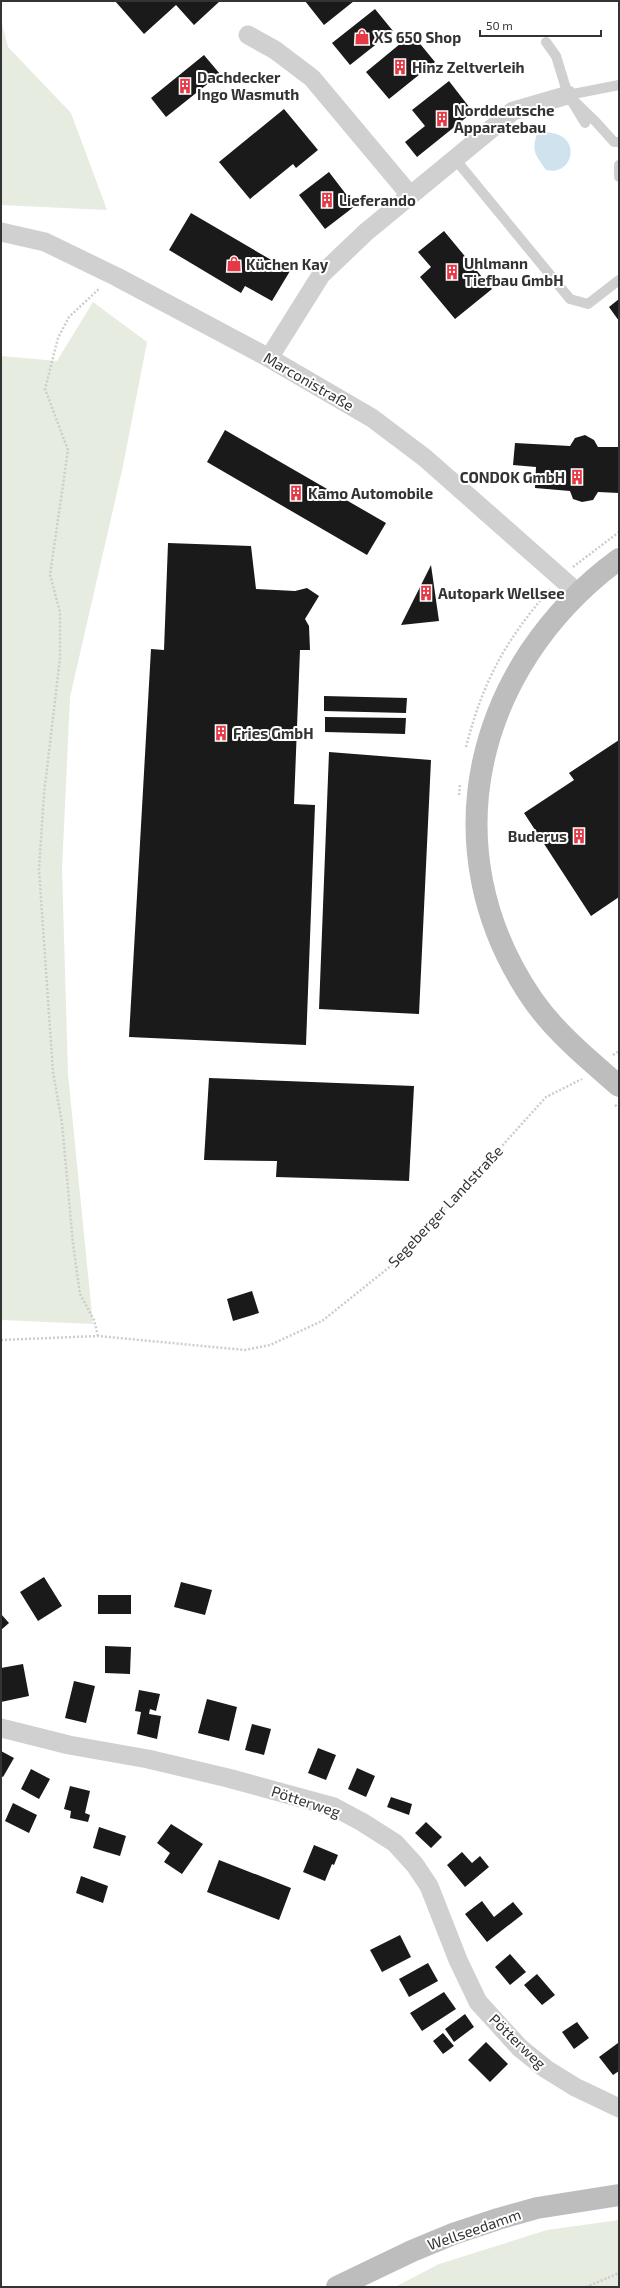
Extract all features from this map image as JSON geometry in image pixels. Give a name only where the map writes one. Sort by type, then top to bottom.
[{"type":"street","points":[[248,35],[275,50],[312,78],[410,195]]},
{"type":"street","points":[[269,358],[320,275],[366,232],[513,111],[568,96]]},
{"type":"street","name":"Marconistraße","points":[[1,232],[45,242],[117,277],[269,358],[372,418],[425,458],[578,593]]},
{"type":"street","points":[[616,1095],[586,1073],[566,1038],[541,1011],[511,962],[498,935],[487,902],[477,833],[478,791],[483,757],[498,710],[520,667],[557,614],[578,593],[619,559]]},
{"type":"street","name":"Pötterweg","points":[[1,1728],[69,1745],[148,1759],[228,1778],[334,1807],[362,1822],[395,1843],[414,1865],[429,1886],[458,1960],[478,2002],[520,2048],[546,2069],[575,2087],[619,2108]]},
{"type":"street","name":"Wellseedamm","points":[[337,2287],[412,2251],[453,2234],[498,2219],[536,2208],[619,2195]]},
{"type":"lane","points":[[546,42],[556,56],[568,96],[585,123]]},
{"type":"lane","points":[[568,96],[619,85]]},
{"type":"lane","points":[[568,96],[596,122],[614,142],[619,142]]},
{"type":"lane","points":[[455,159],[570,299],[588,304],[619,280]]},
{"type":"lane","points":[[619,165],[619,177]]},
{"type":"path","points":[[98,1336],[94,1320],[80,1294],[73,1244],[62,1123],[53,1072],[39,869],[44,794],[60,658],[60,612],[50,575],[68,450],[45,389],[58,338],[69,317],[94,292],[117,277]]},
{"type":"path","points":[[465,751],[488,678],[507,643],[560,577],[619,532]]},
{"type":"path","points":[[458,803],[460,782]]},
{"type":"path","name":"Segeberger Landstraße","points":[[1,1340],[98,1336],[245,1350],[270,1345],[322,1321],[396,1262],[546,1097],[586,1073]]},
{"type":"path","points":[[616,1095],[619,1108]]},
{"type":"path","points":[[586,2287],[619,2273]]},
{"type":"shaded area","points":[[1,20],[8,47],[71,113],[107,210],[1,205]]},
{"type":"shaded area","points":[[93,302],[147,342],[123,466],[70,697],[62,869],[68,1074],[93,1324],[1,1320],[1,356],[57,361]]},
{"type":"shaded area","points":[[619,2220],[619,2287],[395,2287],[439,2264],[547,2230]]},
{"type":"water","points":[[546,132],[554,133],[565,139],[571,152],[567,164],[555,171],[546,170],[537,157],[534,145],[537,134]]},
{"type":"building","points":[[115,1],[220,1],[194,25],[176,5],[144,34]]},
{"type":"building","points":[[305,1],[354,1],[324,25]]},
{"type":"building","name":"XS 650 Shop","points":[[375,9],[393,31],[350,65],[332,43]]},
{"type":"building","name":"Hinz Zeltverleih","points":[[412,34],[435,62],[389,99],[366,72]]},
{"type":"building","name":"Dachdecker Ingo Wasmuth","points":[[204,55],[220,74],[166,117],[151,98]]},
{"type":"building","name":"Norddeutsche Apparatebau","points":[[449,81],[473,112],[417,157],[405,142],[425,126],[412,110]]},
{"type":"building","points":[[284,109],[318,150],[296,168],[293,164],[250,199],[219,162]]},
{"type":"building","name":"Lieferando","points":[[329,172],[355,206],[325,229],[299,195]]},
{"type":"building","name":"Küchen Kay","points":[[191,213],[290,271],[272,301],[245,286],[241,293],[169,250]]},
{"type":"building","name":"Uhlmann Tiefbau GmbH","points":[[444,231],[492,289],[455,319],[420,277],[431,267],[418,252]]},
{"type":"building","points":[[619,299],[619,321],[609,307]]},
{"type":"building","name":"Kamo Automobile","points":[[225,430],[386,523],[367,555],[207,462]]},
{"type":"building","name":"CONDOK GmbH","points":[[585,435],[594,440],[598,447],[619,447],[619,493],[598,492],[593,500],[582,502],[573,499],[570,491],[535,488],[536,467],[513,465],[515,443],[570,446],[575,438]]},
{"type":"building","name":"Fries GmbH","points":[[168,543],[251,546],[256,589],[295,591],[307,588],[319,596],[305,619],[309,626],[310,650],[300,650],[294,804],[315,805],[306,1045],[129,1037],[151,649],[164,650]]},
{"type":"building","name":"Autopark Wellsee","points":[[431,565],[439,621],[401,625]]},
{"type":"building","points":[[324,696],[407,698],[406,713],[324,711]]},
{"type":"building","points":[[325,717],[406,718],[405,734],[325,732]]},
{"type":"building","name":"Buderus","points":[[619,740],[619,897],[591,916],[524,813],[574,780],[569,773]]},
{"type":"building","points":[[329,752],[431,760],[419,1014],[319,1009]]},
{"type":"building","points":[[209,1078],[414,1086],[409,1181],[276,1177],[277,1161],[204,1160]]},
{"type":"building","points":[[252,1291],[259,1313],[233,1321],[227,1299]]},
{"type":"building","points":[[44,1577],[62,1606],[38,1621],[20,1592]]},
{"type":"building","points":[[181,1582],[212,1590],[205,1615],[174,1607]]},
{"type":"building","points":[[98,1595],[131,1595],[131,1614],[98,1614]]},
{"type":"building","points":[[1,1614],[9,1623],[1,1630]]},
{"type":"building","points":[[105,1646],[131,1647],[130,1674],[105,1673]]},
{"type":"building","points":[[23,1664],[29,1696],[1,1702],[1,1668]]},
{"type":"building","points":[[74,1681],[95,1686],[86,1723],[65,1718]]},
{"type":"building","points":[[139,1690],[160,1694],[156,1711],[150,1709],[149,1714],[161,1716],[157,1739],[137,1734],[141,1712],[135,1711]]},
{"type":"building","points":[[207,1699],[237,1707],[229,1741],[198,1733]]},
{"type":"building","points":[[252,1724],[271,1729],[264,1755],[245,1750]]},
{"type":"building","points":[[318,1748],[336,1755],[326,1780],[308,1773]]},
{"type":"building","points":[[1,1751],[14,1758],[3,1777],[1,1776]]},
{"type":"building","points":[[357,1768],[375,1776],[366,1797],[348,1789]]},
{"type":"building","points":[[31,1769],[50,1779],[39,1799],[21,1789]]},
{"type":"building","points":[[70,1786],[90,1791],[85,1813],[90,1815],[88,1822],[70,1818],[71,1811],[64,1809]]},
{"type":"building","points":[[391,1797],[412,1804],[409,1815],[387,1807]]},
{"type":"building","points":[[13,1803],[37,1815],[29,1833],[5,1821]]},
{"type":"building","points":[[426,1822],[442,1837],[431,1848],[415,1833]]},
{"type":"building","points":[[171,1824],[203,1844],[182,1874],[164,1862],[170,1853],[157,1843]]},
{"type":"building","points":[[99,1827],[126,1836],[120,1856],[93,1848]]},
{"type":"building","points":[[314,1845],[338,1855],[334,1865],[332,1864],[325,1881],[303,1872]]},
{"type":"building","points":[[462,1852],[472,1863],[480,1856],[489,1867],[465,1887],[447,1865]]},
{"type":"building","points":[[219,1860],[291,1888],[279,1920],[207,1892]]},
{"type":"building","points":[[81,1876],[108,1886],[103,1903],[76,1893]]},
{"type":"building","points":[[482,1901],[494,1917],[513,1902],[523,1914],[487,1942],[465,1914]]},
{"type":"building","points":[[400,1935],[411,1957],[382,1972],[370,1950]]},
{"type":"building","points":[[510,1954],[526,1972],[510,1985],[495,1967]]},
{"type":"building","points":[[428,1963],[438,1981],[409,1997],[399,1979]]},
{"type":"building","points":[[537,1974],[555,1995],[542,2005],[524,1985]]},
{"type":"building","points":[[444,1992],[456,2009],[422,2031],[410,2013]]},
{"type":"building","points":[[465,2014],[474,2027],[454,2042],[445,2029]]},
{"type":"building","points":[[577,2022],[589,2038],[574,2049],[562,2032]]},
{"type":"building","points":[[443,2033],[454,2046],[443,2054],[433,2041]]},
{"type":"building","points":[[486,2042],[508,2064],[490,2082],[468,2060]]},
{"type":"building","points":[[618,2043],[619,2071],[613,2075],[599,2057]]},
{"type":"place","name":"XS 650 Shop","points":[[362,37]]},
{"type":"place","name":"Hinz Zeltverleih","points":[[400,67]]},
{"type":"place","name":"Dachdecker Ingo Wasmuth","points":[[185,86]]},
{"type":"place","name":"Norddeutsche Apparatebau","points":[[442,119]]},
{"type":"place","name":"Lieferando","points":[[327,200]]},
{"type":"place","name":"Küchen Kay","points":[[234,264]]},
{"type":"place","name":"Uhlmann Tiefbau GmbH","points":[[452,272]]},
{"type":"place","name":"CONDOK GmbH","points":[[577,477]]},
{"type":"place","name":"Kamo Automobile","points":[[296,493]]},
{"type":"place","name":"Autopark Wellsee","points":[[426,593]]},
{"type":"place","name":"Fries GmbH","points":[[221,733]]},
{"type":"place","name":"Buderus","points":[[579,836]]}]
